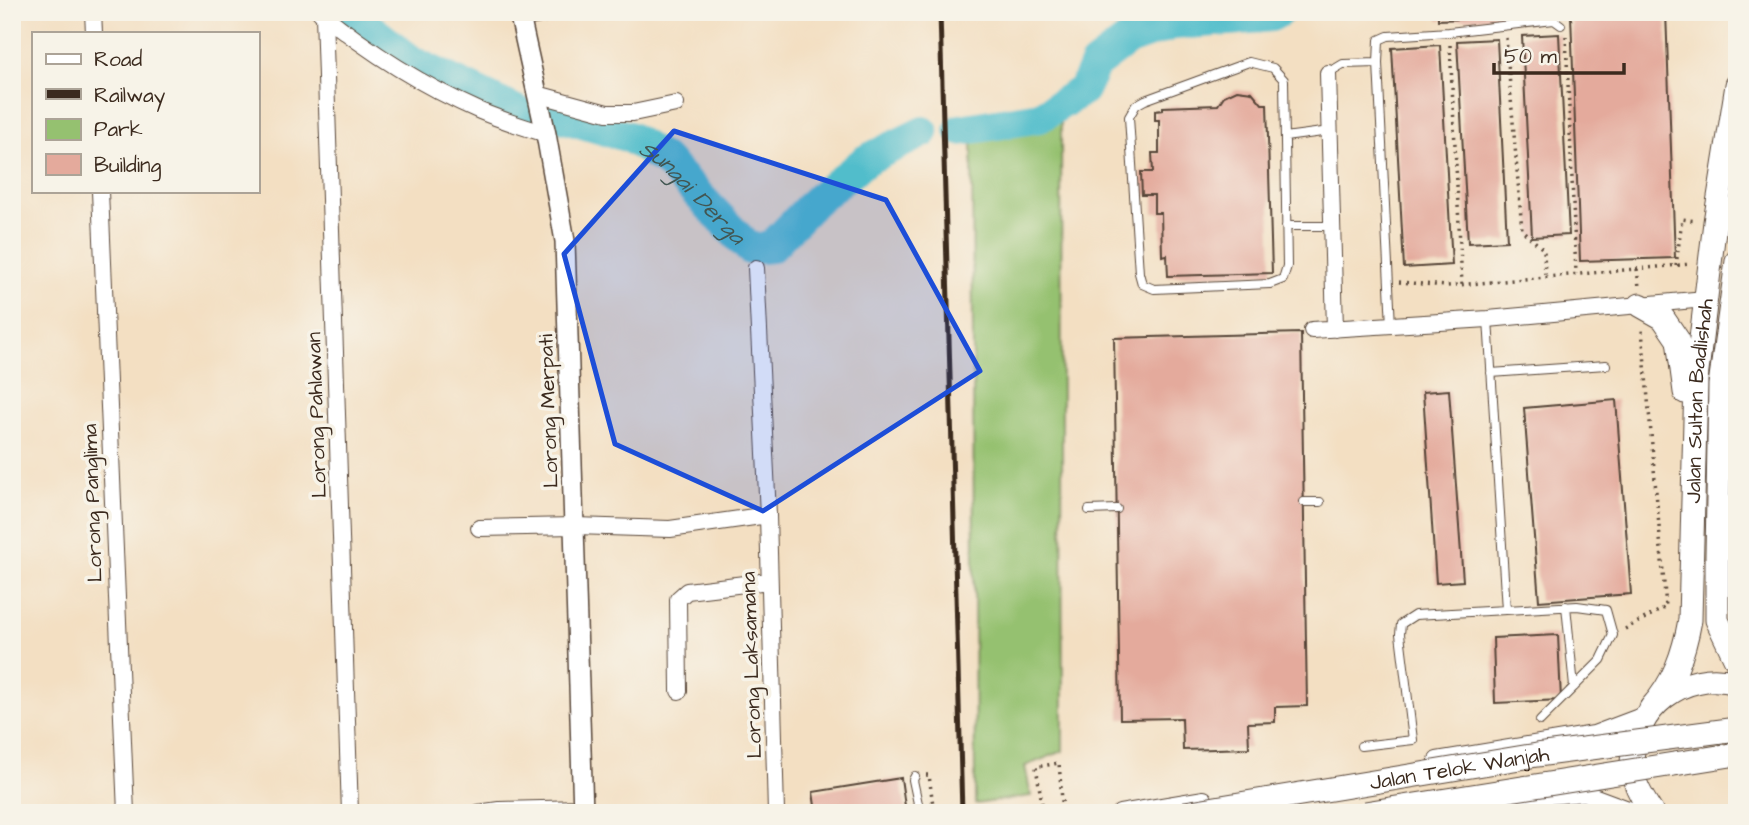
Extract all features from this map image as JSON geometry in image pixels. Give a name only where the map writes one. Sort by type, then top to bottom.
[{"type":"main road","name":"Jalan Sultan Badlishah","points":[[1652,813],[1638,791],[1632,765],[1635,738],[1649,711],[1674,676],[1684,649],[1690,620],[1696,380],[1714,222],[1737,85]]},
{"type":"main road","name":"Jalan Sultan Badlishah","points":[[1737,261],[1728,384],[1717,620],[1737,662]]},
{"type":"main road","points":[[1640,305],[1663,318],[1678,340],[1694,450]]},
{"type":"main road","points":[[1649,711],[1664,695],[1698,681],[1716,680],[1737,684]]},
{"type":"main road","name":"Jalan Telok Wanjah","points":[[1185,813],[1537,755],[1737,729]]},
{"type":"main road","name":"Jalan Telok Wanjah","points":[[1365,813],[1737,754]]},
{"type":"street","points":[[93,12],[94,32]]},
{"type":"street","points":[[519,16],[556,12]]},
{"type":"street","points":[[322,14],[381,57],[429,87],[483,112],[546,134]]},
{"type":"street","name":"Lorong Pahlawan","points":[[322,14],[350,813]]},
{"type":"street","name":"Lorong Merpati","points":[[519,16],[546,134],[565,241],[583,811]]},
{"type":"street","points":[[1328,73],[1335,329]]},
{"type":"street","points":[[537,94],[607,113],[633,113],[676,104]]},
{"type":"street","name":"Lorong Panglima","points":[[100,192],[126,813]]},
{"type":"street","name":"Lorong Laksamana","points":[[757,268],[768,515],[776,813]]},
{"type":"street","points":[[1312,330],[1488,319],[1705,299]]},
{"type":"street","points":[[479,528],[575,526],[670,529],[768,515]]},
{"type":"street","points":[[679,691],[678,599],[681,594],[769,582]]},
{"type":"street","points":[[1120,813],[1594,734],[1649,711]]},
{"type":"street","points":[[1426,813],[1511,799],[1585,793],[1636,812],[1646,813]]},
{"type":"street","points":[[478,813],[499,810],[583,811]]},
{"type":"lane","points":[[1391,326],[1379,40],[1388,36],[1554,20],[1561,25]]},
{"type":"lane","points":[[1249,62],[1273,68],[1284,80],[1286,226],[1287,265],[1283,279],[1270,284],[1154,289],[1142,284],[1139,273],[1129,117],[1136,105],[1249,62]]},
{"type":"lane","points":[[1328,73],[1343,64],[1378,63]]},
{"type":"lane","points":[[1284,136],[1330,131]]},
{"type":"lane","points":[[1286,226],[1333,226]]},
{"type":"lane","points":[[1488,319],[1506,610]]},
{"type":"lane","points":[[1491,373],[1606,365]]},
{"type":"lane","points":[[1304,502],[1320,502]]},
{"type":"lane","points":[[1089,510],[1117,509]]},
{"type":"lane","points":[[1566,606],[1574,687]]},
{"type":"lane","points":[[1361,746],[1413,740],[1400,634],[1401,624],[1415,615],[1566,606],[1606,610],[1614,635],[1601,660],[1540,721]]},
{"type":"lane","points":[[915,776],[913,780],[920,813]]},
{"type":"path","points":[[1561,25],[1566,34],[1576,274]]},
{"type":"path","points":[[1505,26],[1522,230],[1544,250],[1545,277]]},
{"type":"path","points":[[1449,32],[1462,285]]},
{"type":"path","points":[[1676,266],[1682,219],[1704,222]]},
{"type":"path","points":[[1389,283],[1462,285],[1697,264]]},
{"type":"path","points":[[1614,635],[1666,607],[1637,269]]},
{"type":"path","points":[[1042,804],[1036,767],[1059,763],[1063,813]]},
{"type":"path","points":[[929,775],[934,813]]},
{"type":"highlighted area","points":[[674,131],[886,200],[980,371],[763,511],[615,444],[564,254]]},
{"type":"green space","points":[[1061,117],[1063,751],[1025,766],[1031,796],[975,804],[972,132]]},
{"type":"building","points":[[1438,12],[1666,12],[1675,258],[1580,261],[1571,15],[1438,20]]},
{"type":"building","points":[[1559,34],[1569,235],[1532,237],[1522,36]]},
{"type":"building","points":[[1497,39],[1507,241],[1468,243],[1457,41]]},
{"type":"building","points":[[1440,45],[1452,265],[1404,268],[1392,48]]},
{"type":"building","points":[[1237,90],[1252,92],[1262,104],[1267,104],[1272,273],[1168,276],[1167,255],[1162,256],[1161,213],[1154,213],[1154,195],[1142,195],[1141,172],[1153,172],[1152,153],[1159,153],[1159,120],[1155,120],[1155,111],[1163,110],[1163,107],[1218,105],[1224,96]]},
{"type":"building","points":[[1301,333],[1307,706],[1275,707],[1275,722],[1248,723],[1249,748],[1183,750],[1182,718],[1120,719],[1114,338]]},
{"type":"building","points":[[1449,390],[1463,581],[1436,583],[1423,392]]},
{"type":"building","points":[[1616,400],[1631,594],[1539,601],[1524,408]]},
{"type":"building","points":[[1558,635],[1561,700],[1495,703],[1493,638]]},
{"type":"building","points":[[901,778],[906,813],[816,813],[813,792]]},
{"type":"waterway","name":"Sungai Derga","points":[[349,12],[413,62],[523,114]]},
{"type":"waterway","name":"Sungai Derga","points":[[960,130],[1040,117],[1083,90],[1095,65],[1128,40],[1173,24],[1271,16],[1278,12]]},
{"type":"waterway","name":"Sungai Derga","points":[[551,114],[629,137],[666,161],[750,249],[771,247],[815,201],[866,160],[923,132]]},
{"type":"railway","points":[[940,12],[962,813]]}]
